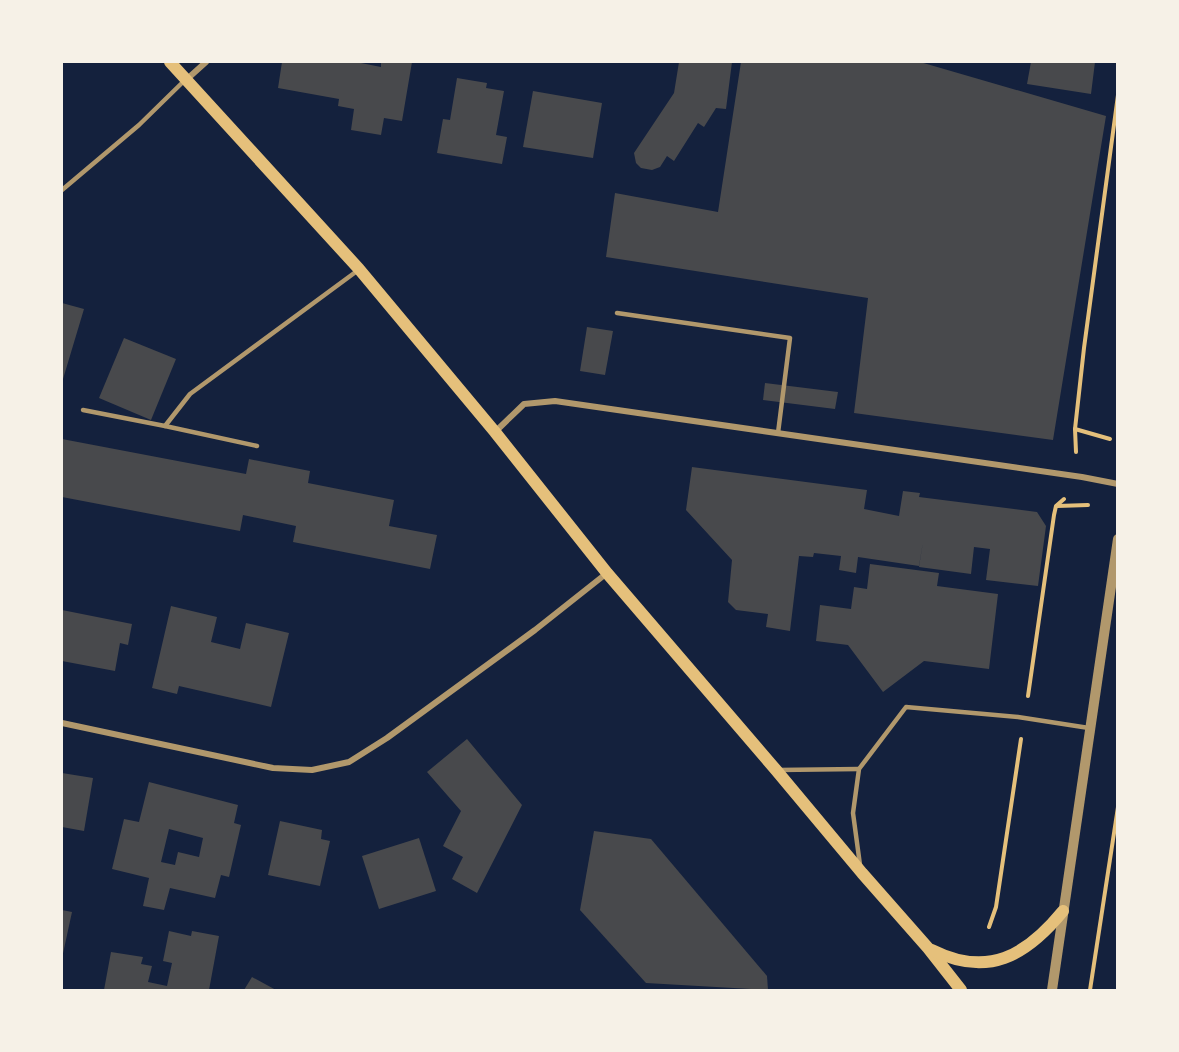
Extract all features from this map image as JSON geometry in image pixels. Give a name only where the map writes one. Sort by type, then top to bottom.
[{"type":"main road","points":[[170,62],[359,269],[495,432],[607,573],[928,948],[961,990]]},
{"type":"main road","points":[[928,948],[944,956],[966,961],[992,962],[1004,959],[1031,945],[1063,911]]},
{"type":"street","points":[[186,80],[206,62]]},
{"type":"street","points":[[495,432],[524,404],[555,401],[1118,484]]},
{"type":"street","points":[[1052,990],[1118,539]]},
{"type":"street","points":[[62,723],[273,768],[312,770],[349,762],[396,731],[535,630],[607,573]]},
{"type":"lane","points":[[62,190],[186,80]]},
{"type":"lane","points":[[165,426],[190,394],[359,269]]},
{"type":"lane","points":[[616,313],[790,338],[778,433]]},
{"type":"lane","points":[[83,410],[258,446]]},
{"type":"lane","points":[[862,873],[853,813],[859,769],[906,707],[1025,718],[1089,728]]},
{"type":"lane","points":[[776,770],[859,769]]},
{"type":"path","points":[[1077,461],[1075,429],[1118,95]]},
{"type":"path","points":[[1075,429],[1110,439]]},
{"type":"path","points":[[1056,506],[1099,505]]},
{"type":"path","points":[[1090,990],[1118,807]]},
{"type":"building","points":[[282,62],[356,62],[381,67],[381,62],[412,62],[402,121],[384,118],[381,135],[351,130],[354,109],[338,106],[339,99],[278,88]]},
{"type":"building","points":[[679,62],[732,62],[726,109],[716,108],[704,127],[698,123],[674,161],[667,156],[660,167],[652,170],[641,168],[636,163],[634,153],[674,93]]},
{"type":"building","points":[[741,62],[920,62],[1106,116],[1053,440],[854,413],[868,298],[606,257],[615,193],[718,212]]},
{"type":"building","points":[[1031,62],[1095,62],[1091,94],[1027,84]]},
{"type":"building","points":[[457,78],[487,83],[486,88],[504,91],[496,135],[507,137],[502,164],[437,153],[443,119],[450,120]]},
{"type":"building","points":[[533,91],[602,103],[593,158],[523,147]]},
{"type":"building","points":[[62,303],[84,309],[63,379],[62,379]]},
{"type":"building","points":[[587,327],[613,331],[605,375],[580,371]]},
{"type":"building","points":[[124,338],[176,359],[151,420],[99,398]]},
{"type":"building","points":[[765,383],[838,392],[835,409],[763,400]]},
{"type":"building","points":[[62,439],[246,474],[249,459],[310,471],[308,483],[394,500],[389,526],[437,535],[430,569],[293,542],[296,526],[243,515],[240,531],[62,497]]},
{"type":"building","points":[[692,467],[867,490],[864,509],[899,516],[903,491],[920,493],[919,497],[1037,512],[1046,526],[1038,586],[986,580],[990,549],[974,547],[971,574],[919,567],[923,542],[919,566],[858,557],[856,573],[839,570],[841,556],[814,553],[813,557],[799,556],[790,631],[766,627],[768,614],[736,610],[728,602],[732,560],[686,510]]},
{"type":"building","points":[[870,564],[939,573],[937,586],[998,594],[989,669],[924,661],[883,692],[848,645],[816,641],[820,605],[851,609],[854,587],[867,589]]},
{"type":"building","points":[[171,606],[217,617],[211,642],[240,649],[246,623],[289,633],[271,707],[179,686],[177,694],[152,688]]},
{"type":"building","points":[[62,610],[132,624],[128,645],[120,643],[115,671],[62,661]]},
{"type":"building","points":[[467,739],[522,805],[477,893],[452,879],[463,857],[443,846],[461,811],[427,772]]},
{"type":"building","points":[[62,773],[93,778],[84,831],[62,827]]},
{"type":"building","points":[[149,782],[238,805],[234,823],[241,825],[229,877],[221,875],[215,898],[170,888],[164,910],[143,906],[149,878],[112,869],[124,819],[139,822]],"holes":[[[169,829],[203,838],[199,857],[178,852],[175,865],[161,862]]]},
{"type":"building","points":[[280,821],[322,830],[321,839],[330,841],[320,886],[268,875]]},
{"type":"building","points":[[594,831],[651,839],[767,976],[768,990],[646,983],[580,910]]},
{"type":"building","points":[[419,838],[436,891],[379,909],[362,856]]},
{"type":"building","points":[[62,910],[72,912],[62,958]]},
{"type":"building","points":[[169,931],[191,936],[192,931],[219,936],[209,990],[104,990],[111,952],[143,957],[141,964],[152,966],[148,982],[167,986],[172,963],[163,961]]},
{"type":"building","points":[[252,977],[276,990],[244,990]]}]
